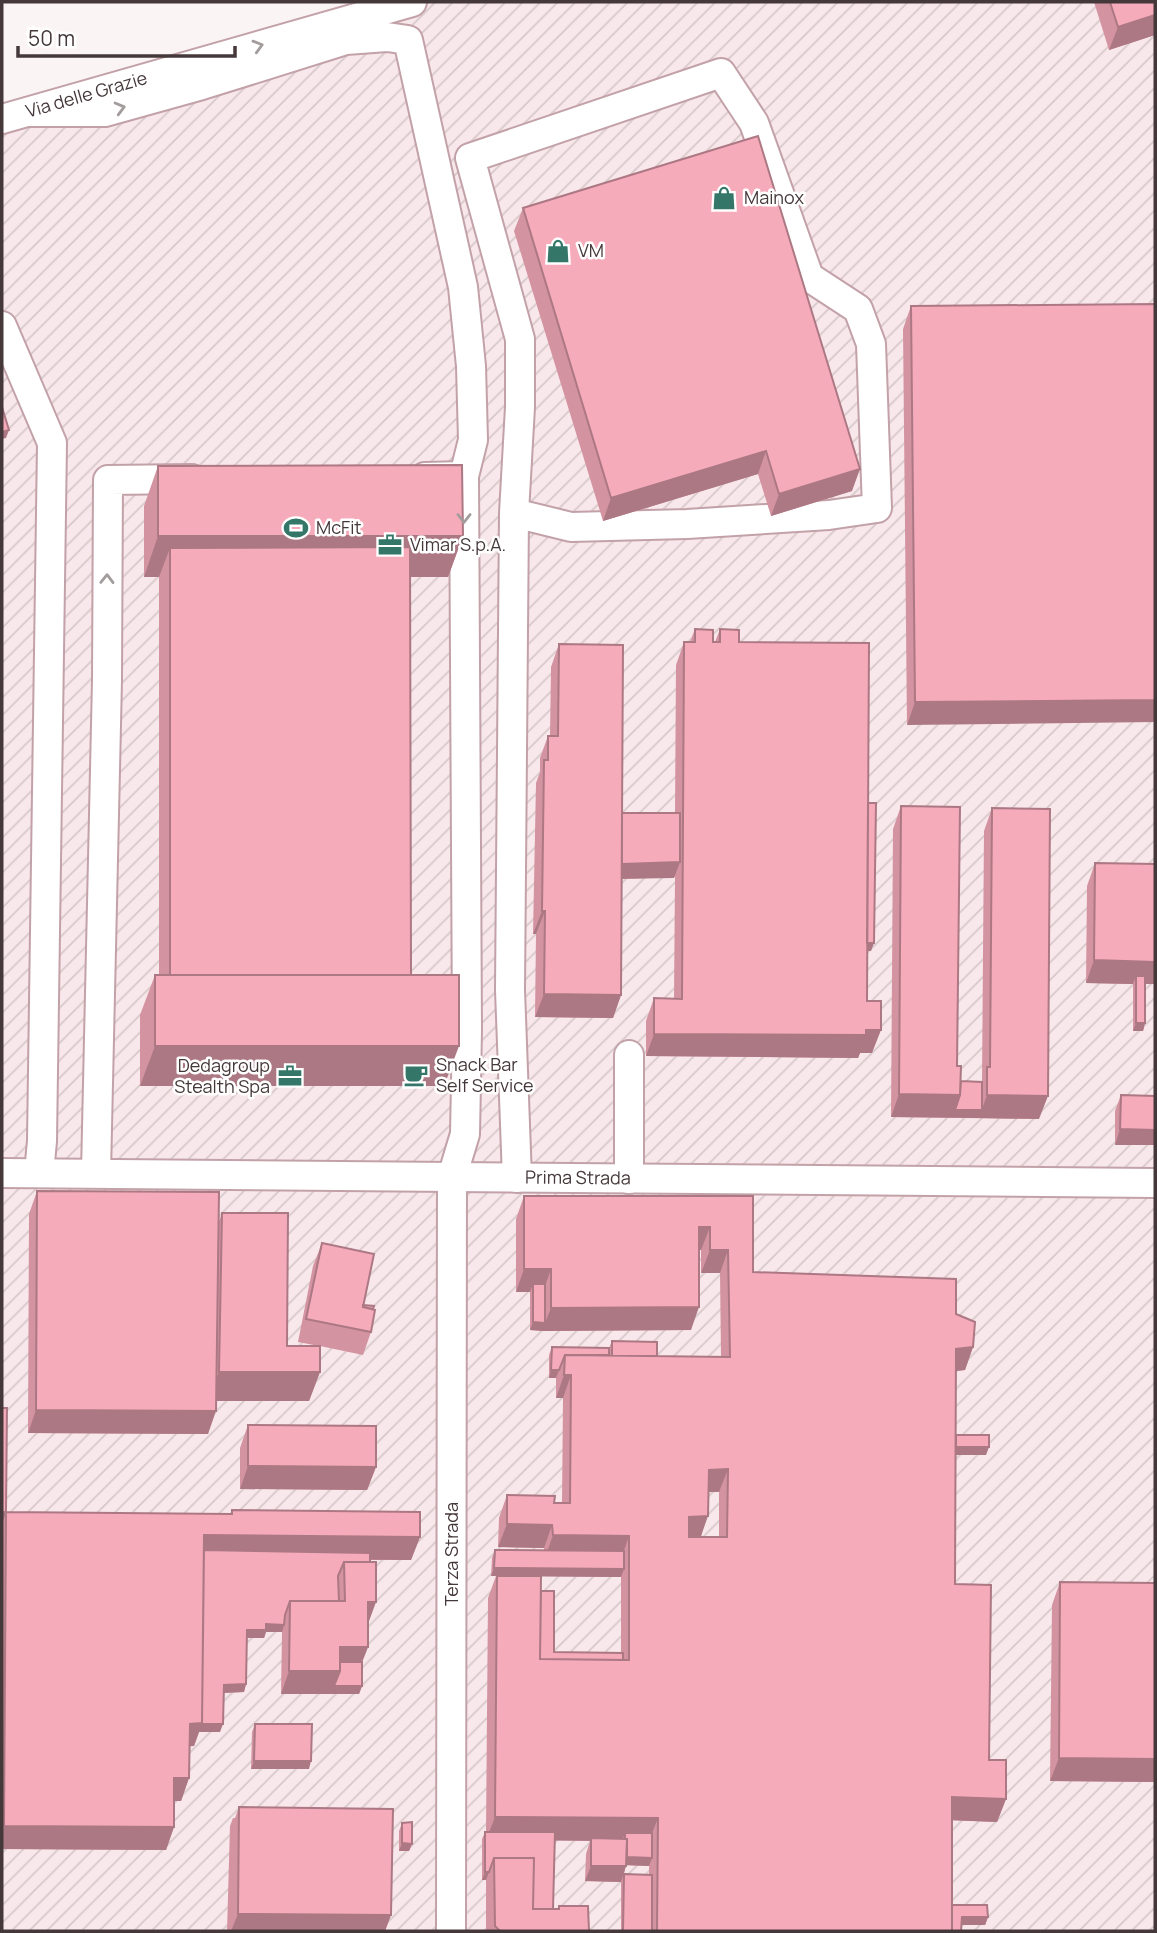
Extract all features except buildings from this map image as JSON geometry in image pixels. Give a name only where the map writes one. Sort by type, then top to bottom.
[{"type":"street","name":"Via delle Grazie","points":[[15,115],[412,2]]},
{"type":"street","name":"Terza Strada","points":[[15,115],[105,112],[346,40],[387,37],[408,40],[463,287],[471,366],[473,440],[464,476],[465,1134],[452,1177],[451,1931]]},
{"type":"street","points":[[514,513],[571,527],[687,524],[829,515],[877,508],[871,344],[863,321],[858,309],[809,277],[754,123],[721,73],[470,158],[520,339],[520,407],[514,513],[510,990],[517,1178]]},
{"type":"street","points":[[2,326],[52,443],[40,1173]]},
{"type":"street","points":[[400,477],[464,476]]},
{"type":"street","points":[[96,1173],[108,480],[219,479]]},
{"type":"street","points":[[629,1055],[629,1179]]},
{"type":"street","name":"Prima Strada","points":[[2,1173],[1155,1183]]},
{"type":"shaded area","points":[[407,2],[1155,2],[1155,1931],[2,1931],[2,125]]},
{"type":"place","name":"Mainox","points":[[724,198]]},
{"type":"place","name":"VM","points":[[558,251]]},
{"type":"place","name":"McFit","points":[[296,528]]},
{"type":"place","name":"Vimar S.p.A.","points":[[390,545]]},
{"type":"place","name":"Snack Bar Self Service","points":[[416,1075]]},
{"type":"place","name":"Dedagroup Stealth Spa","points":[[290,1076]]}]
